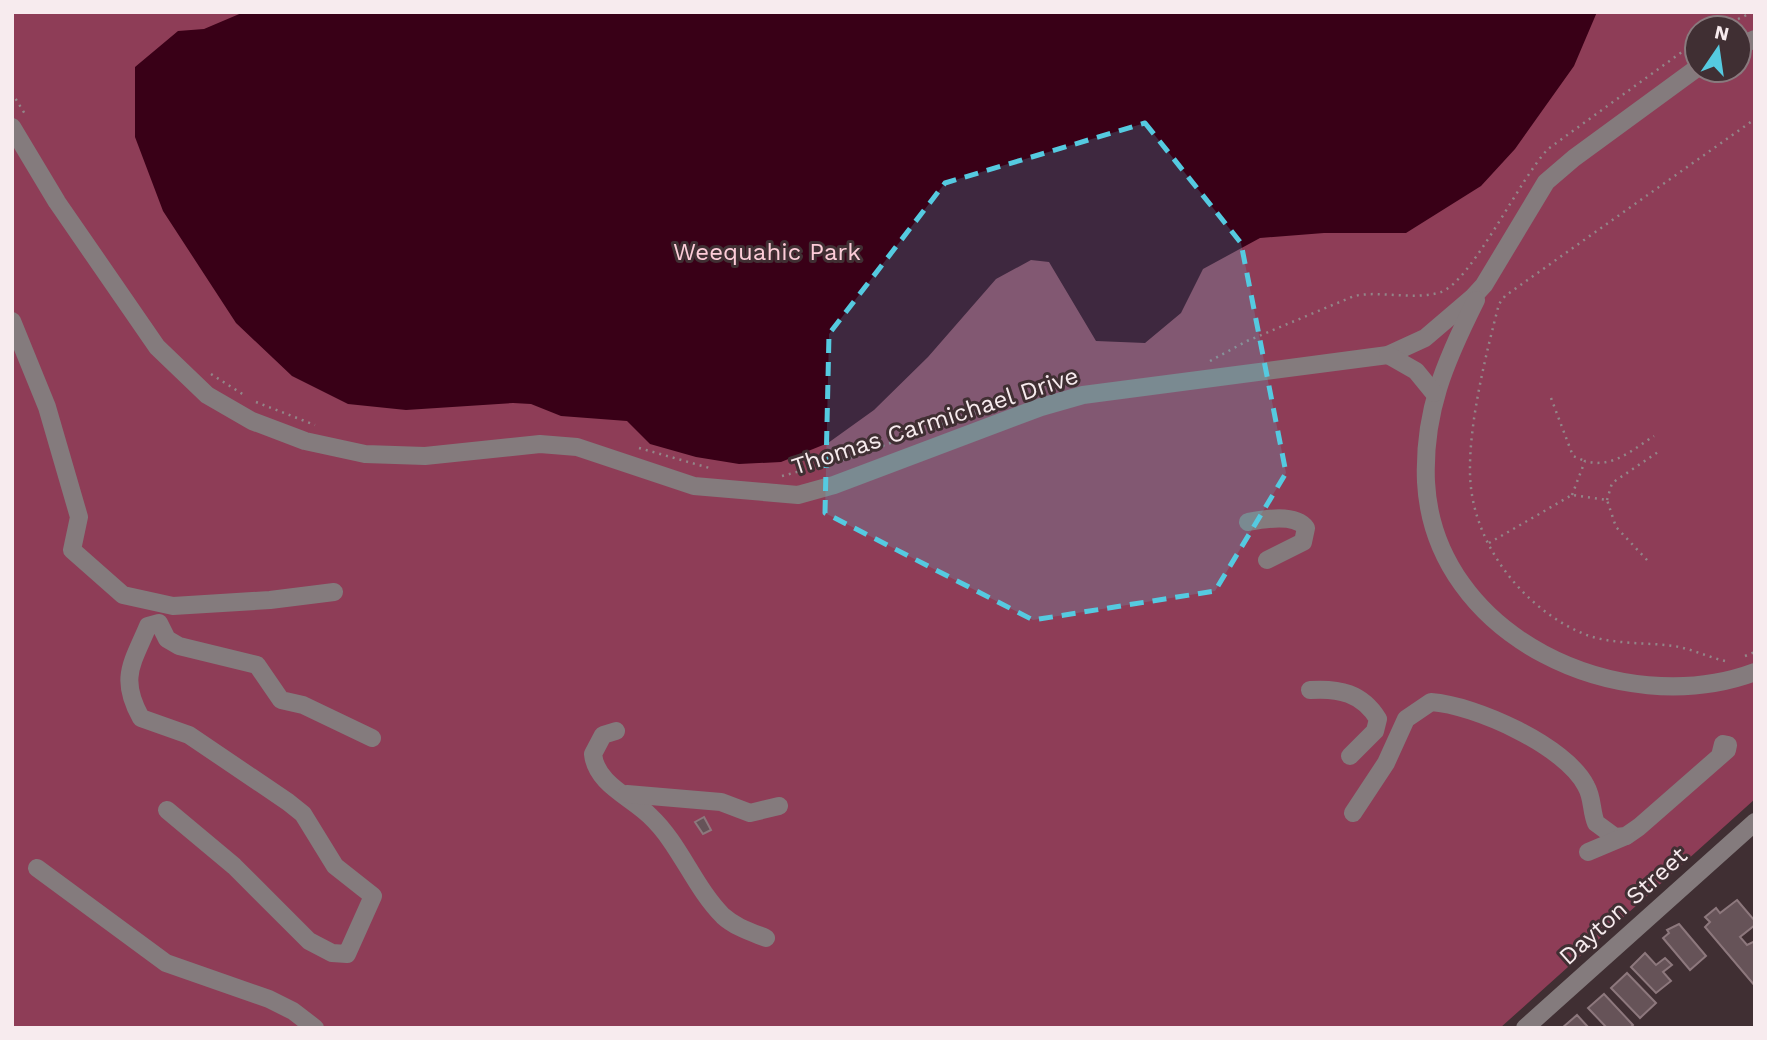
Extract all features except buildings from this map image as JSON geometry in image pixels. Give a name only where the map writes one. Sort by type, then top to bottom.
[{"type":"street","name":"Thomas Carmichael Drive","points":[[12,127],[57,202],[157,347],[207,395],[252,421],[305,441],[365,454],[425,456],[540,444],[577,447],[694,486],[798,495],[834,485],[1041,407],[1083,395],[1388,355],[1425,338],[1484,285],[1546,182],[1574,158],[1683,78]]},
{"type":"street","points":[[1484,285],[1434,393],[1426,456],[1426,485],[1439,541],[1470,593],[1505,629],[1547,658],[1604,680],[1679,687],[1708,685],[1755,672]]},
{"type":"street","points":[[12,321],[47,407],[79,517],[72,550],[120,593],[173,606],[271,600],[334,592]]},
{"type":"street","points":[[1388,355],[1416,371],[1434,393]]},
{"type":"street","points":[[1248,522],[1266,518],[1298,521],[1306,528],[1303,542],[1266,560]]},
{"type":"street","points":[[167,810],[234,866],[309,941],[332,953],[347,954],[352,950],[373,896],[335,866],[303,814],[288,802],[188,735],[141,718],[129,697],[129,672],[148,625],[159,623],[167,639],[179,646],[257,665],[281,700],[303,705],[372,738]]},
{"type":"street","points":[[1310,690],[1338,689],[1351,694],[1371,709],[1378,719],[1375,731],[1350,756]]},
{"type":"street","points":[[1353,813],[1386,763],[1406,719],[1422,705],[1440,703],[1509,725],[1548,747],[1586,785],[1596,823],[1615,837],[1626,836]]},
{"type":"street","points":[[616,731],[603,735],[593,754],[603,778],[654,820],[707,898],[722,915],[739,927],[766,938]]},
{"type":"street","points":[[1588,852],[1626,836],[1720,756]]},
{"type":"street","points":[[620,792],[645,797],[721,802],[750,813],[779,806]]},
{"type":"street","name":"Dayton Street","points":[[1525,1028],[1755,822]]},
{"type":"street","points":[[37,869],[166,963],[269,999],[293,1011],[315,1028]]},
{"type":"path","points":[[1206,362],[1247,341],[1354,296],[1370,293],[1441,292],[1452,285],[1492,233],[1532,166],[1548,149],[1683,51]]},
{"type":"path","points":[[1727,661],[1692,649],[1613,641],[1587,635],[1560,623],[1513,582],[1489,543],[1479,522],[1470,474],[1474,423],[1499,304],[1514,287],[1755,119]]},
{"type":"path","points":[[208,372],[245,396]]},
{"type":"path","points":[[1551,398],[1573,456],[1585,461],[1600,465],[1611,462],[1654,436]]},
{"type":"path","points":[[774,476],[849,458],[1007,401]]},
{"type":"path","points":[[255,402],[317,425]]},
{"type":"path","points":[[636,447],[713,469]]},
{"type":"path","points":[[1648,561],[1616,527],[1607,500],[1612,483],[1661,450]]},
{"type":"path","points":[[1572,495],[1585,461]]},
{"type":"path","points":[[1489,543],[1572,495],[1607,500]]},
{"type":"highlighted area","points":[[1145,123],[1241,243],[1286,473],[1215,591],[1033,620],[825,513],[829,334],[945,183]]},
{"type":"green space","name":"Weequahic Park","points":[[12,12],[1755,12],[1755,799],[1500,1028],[12,1028]]},
{"type":"shaded area","points":[[244,12],[1597,12],[1574,66],[1515,149],[1481,186],[1406,233],[1324,233],[1260,238],[1203,269],[1181,313],[1145,343],[1096,341],[1049,262],[1031,260],[996,279],[928,357],[874,410],[828,443],[781,462],[739,464],[696,457],[650,444],[627,421],[561,416],[531,404],[406,410],[348,404],[292,376],[236,323],[163,211],[135,137],[135,67],[178,31],[204,29]]}]
